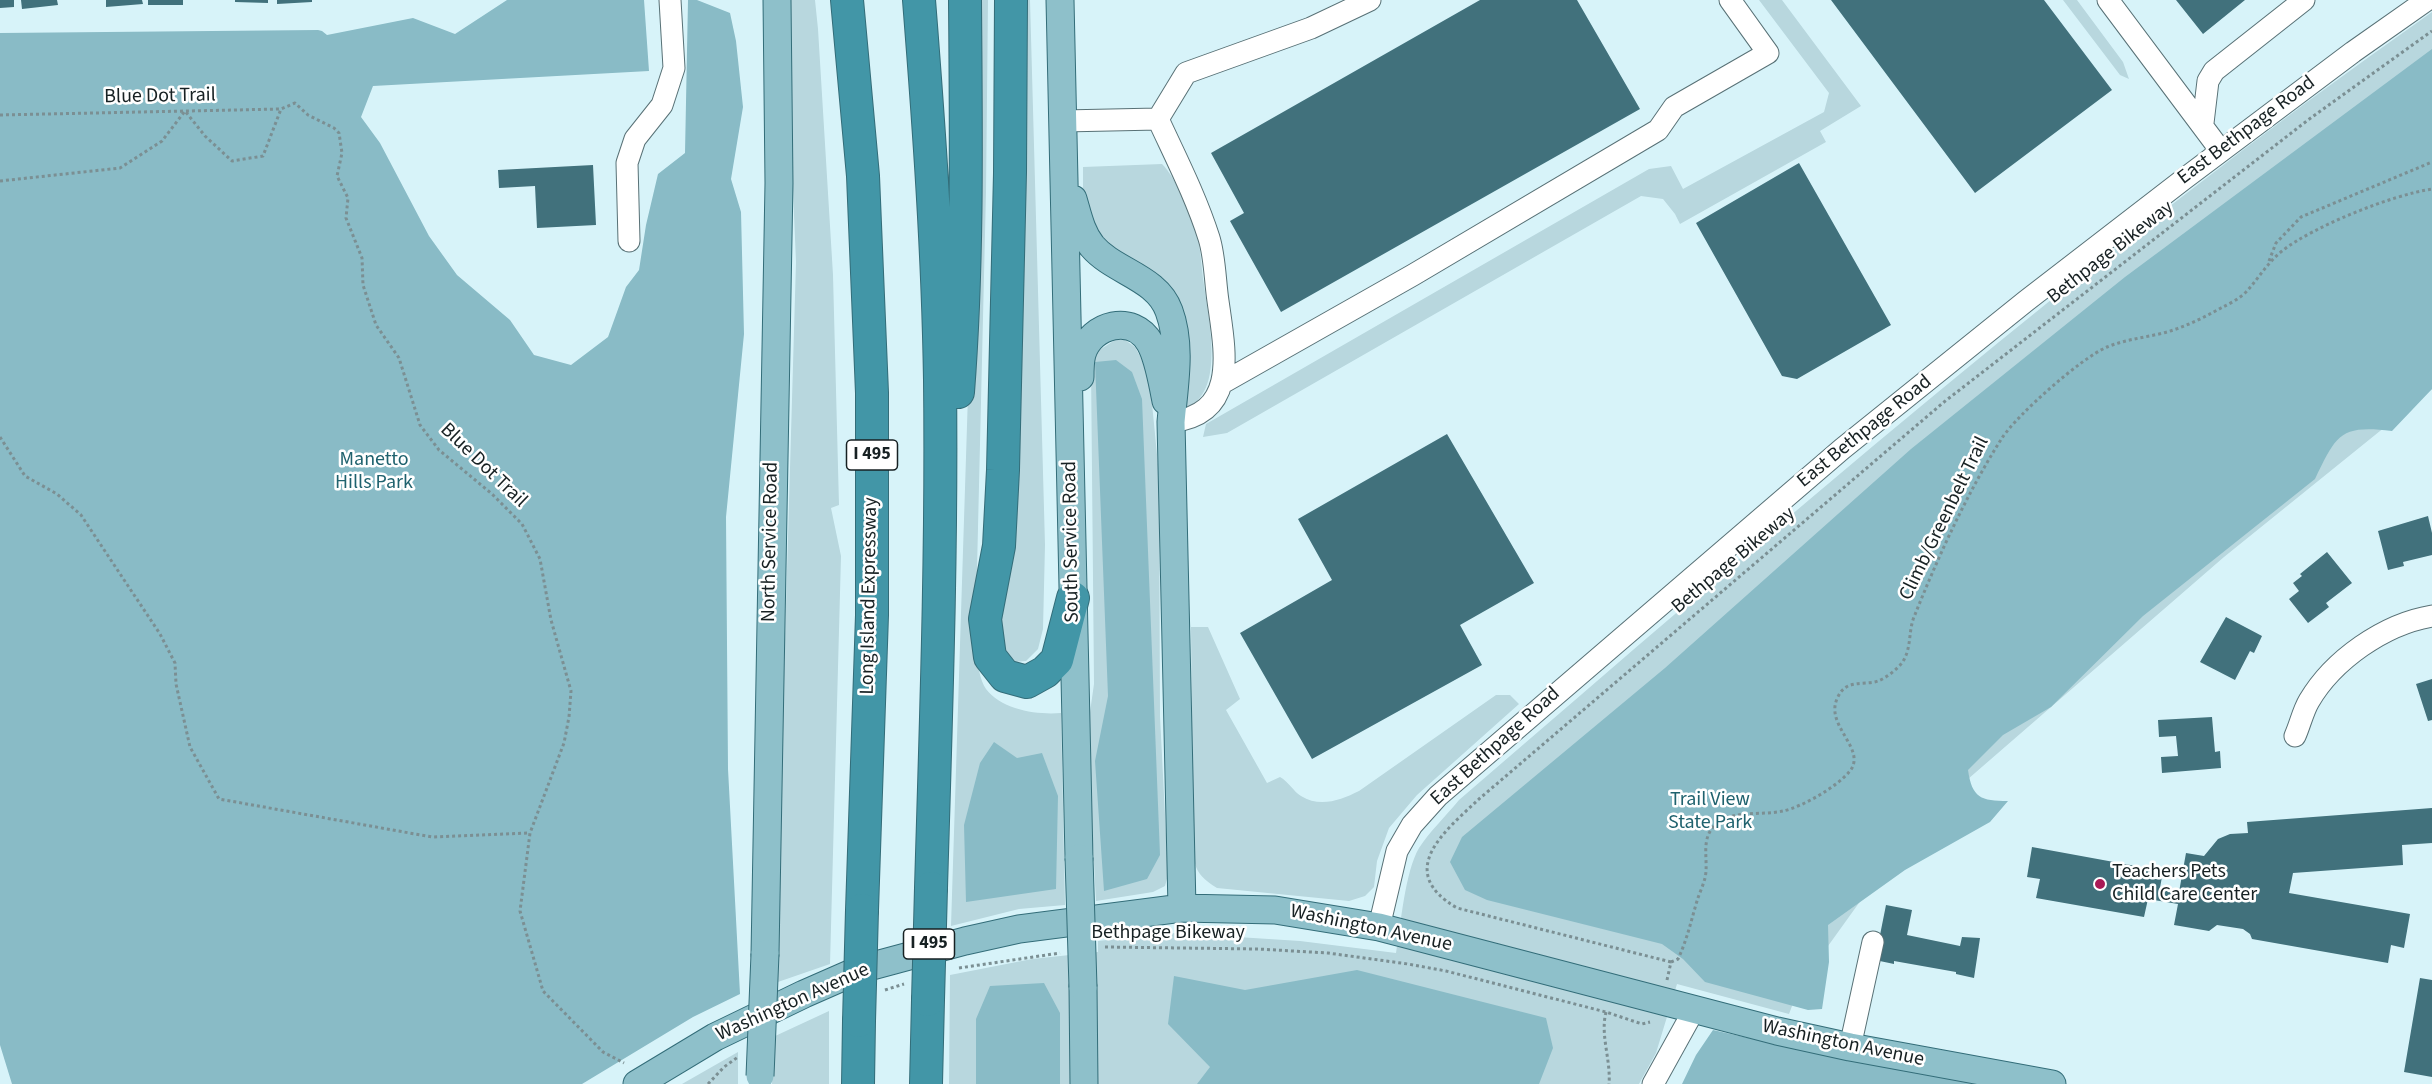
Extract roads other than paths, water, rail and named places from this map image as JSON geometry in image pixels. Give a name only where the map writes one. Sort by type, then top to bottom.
[{"type":"highway","name":"Long Island Expressway","points":[[847,0],[863,176],[872,393],[872,615],[858,1084]]},
{"type":"highway","name":"I 495","points":[[919,0],[932,169],[940,379],[940,621],[931,888],[921,991],[926,1084]]},
{"type":"highway","points":[[940,621],[962,338],[966,167],[965,0]]},
{"type":"highway","points":[[1011,0],[1010,185],[1003,470],[999,546],[985,619],[990,657],[1005,676],[1027,682],[1046,672],[1057,660],[1073,598]]},
{"type":"main road","name":"North Service Road","points":[[760,1080],[765,954],[769,613],[779,183],[777,0]]},
{"type":"main road","name":"South Service Road","points":[[1060,0],[1084,1084]]},
{"type":"main road","points":[[1064,163],[1080,227],[1086,238],[1102,256],[1154,290],[1169,310],[1174,326],[1176,353],[1171,422],[1182,908]]},
{"type":"main road","points":[[1072,513],[1081,355],[1087,343],[1096,334],[1118,324],[1129,324],[1141,331],[1150,343],[1171,422]]},
{"type":"main road","name":"Washington Avenue","points":[[631,1073],[715,1037],[861,969],[1019,929],[1182,908],[1275,910],[1379,927],[1648,996],[1694,1010],[1850,1047],[2052,1084]]},
{"type":"street","points":[[629,241],[627,164],[634,139],[662,105],[674,68],[670,0]]},
{"type":"street","points":[[1158,119],[1186,73],[1311,28],[1370,0]]},
{"type":"street","points":[[1171,422],[1186,420],[1207,409],[1224,382],[1413,275],[1658,130],[1674,107],[1768,53],[1730,0]]},
{"type":"street","points":[[2108,0],[2157,68],[2203,123],[2221,151]]},
{"type":"street","points":[[2203,123],[2208,81],[2214,71],[2304,0]]},
{"type":"street","name":"East Bethpage Road","points":[[1379,927],[1397,851],[1412,825],[1438,796],[1842,449],[2026,301],[2221,151],[2424,1]]},
{"type":"street","points":[[1063,121],[1158,119]]},
{"type":"street","points":[[1158,119],[1209,239],[1225,349],[1224,382]]},
{"type":"street","points":[[2295,736],[2308,702],[2331,670],[2369,642],[2401,624],[2432,616]]},
{"type":"street","points":[[1850,1047],[1873,942]]},
{"type":"street","points":[[1653,1084],[1694,1010]]},
{"type":"place","name":"Teachers Pets Child Care Center","points":[[2100,884]]},
{"type":"park label","name":"Manetto Hills Park","points":[[374,472]]},
{"type":"park label","name":"Trail View State Park","points":[[1710,812]]}]
